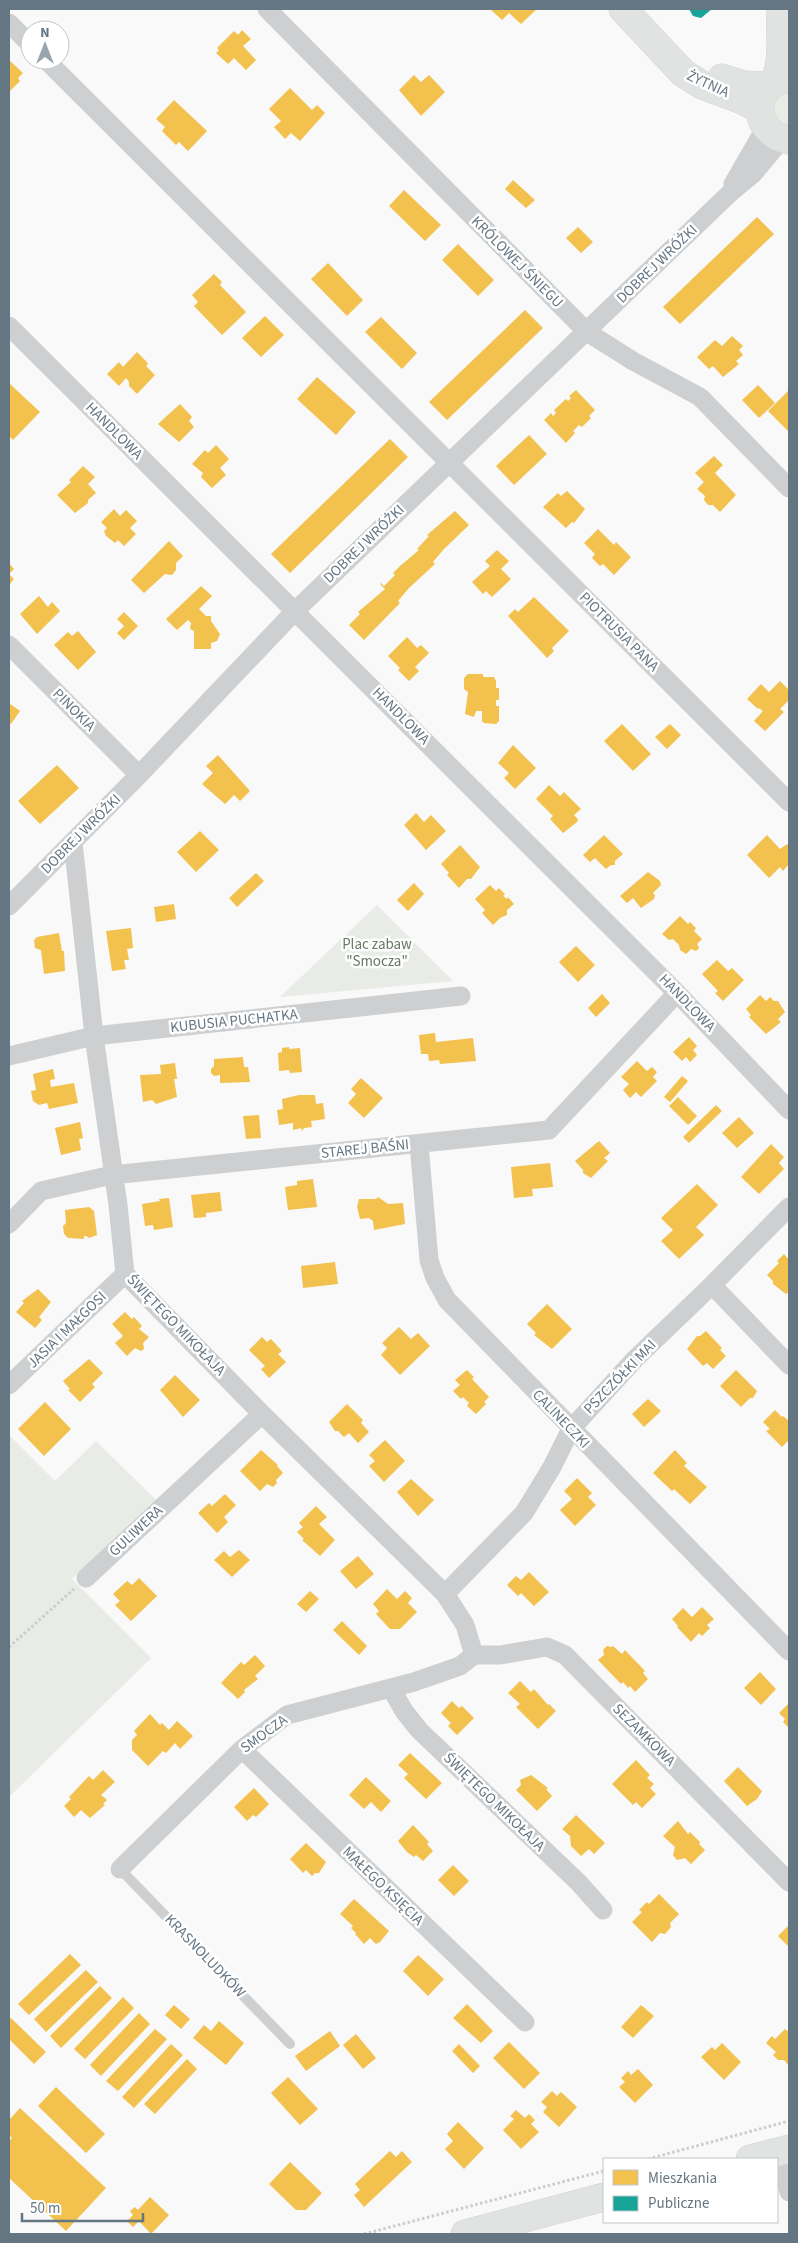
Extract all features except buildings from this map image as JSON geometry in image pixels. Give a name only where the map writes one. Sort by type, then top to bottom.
[{"type":"street","name":"KRÓLOWEJ ŚNIEGU","points":[[267,9],[586,332],[633,361],[700,398],[789,488]]},
{"type":"street","name":"ŻYTNIA","points":[[623,9],[663,51],[704,72],[744,85],[779,116]]},
{"type":"street","points":[[779,116],[781,9]]},
{"type":"street","points":[[9,23],[20,34]]},
{"type":"street","name":"PIOTRUSIA PANA","points":[[56,70],[450,461],[789,802]]},
{"type":"street","name":"DOBREJ WRÓŻKI","points":[[9,906],[139,775],[295,610],[730,193],[753,174],[779,116]]},
{"type":"street","name":"HANDLOWA","points":[[9,326],[677,993],[789,1110]]},
{"type":"street","name":"PINOKIA","points":[[9,645],[139,775]]},
{"type":"street","name":"ŚWIĘTEGO MIKOŁAJA","points":[[73,842],[94,1036],[112,1176],[118,1205],[125,1274],[262,1414],[446,1594],[464,1625],[474,1654]]},
{"type":"street","name":"STAREJ BAŚNI","points":[[9,1224],[41,1191],[112,1176],[549,1130],[677,993]]},
{"type":"street","name":"KUBUSIA PUCHATKA","points":[[9,1056],[94,1036],[461,996]]},
{"type":"street","name":"CALINECZKI","points":[[419,1144],[429,1260],[435,1278],[447,1300],[789,1651]]},
{"type":"street","name":"PSZCZÓŁKI MAI","points":[[446,1594],[524,1513],[552,1467],[571,1429],[635,1359],[789,1207]]},
{"type":"street","name":"JASIA I MAŁGOSI","points":[[9,1385],[125,1274]]},
{"type":"street","points":[[712,1285],[789,1365]]},
{"type":"street","name":"GULIWERA","points":[[86,1578],[262,1414]]},
{"type":"street","name":"SEZAMKOWA","points":[[474,1654],[500,1654],[546,1647],[566,1655],[789,1882]]},
{"type":"street","name":"SMOCZA","points":[[120,1869],[242,1749],[287,1715],[391,1688],[460,1666],[474,1654]]},
{"type":"street","name":"ŚWIĘTEGO MIKOŁAJA","points":[[391,1688],[404,1711],[419,1730],[579,1883],[603,1910]]},
{"type":"street","name":"MAŁEGO KSIĘCIA","points":[[242,1749],[525,2022]]},
{"type":"street","points":[[754,2158],[783,2151],[789,2192]]},
{"type":"street","points":[[466,2234],[603,2198]]},
{"type":"lane","name":"KRASNOLUDKÓW","points":[[120,1869],[290,2044]]},
{"type":"path","points":[[9,1647],[86,1578]]},
{"type":"path","points":[[652,2158],[789,2121]]},
{"type":"path","points":[[364,2234],[603,2171]]},
{"type":"green space","points":[[789,90],[789,127],[785,126],[774,116],[772,103],[775,98]]},
{"type":"green space","name":"Plac zabaw \"Smocza\"","points":[[377,905],[453,981],[280,997]]},
{"type":"green space","points":[[9,1435],[55,1481],[96,1441],[157,1501],[72,1579],[151,1658],[9,1797]]}]
